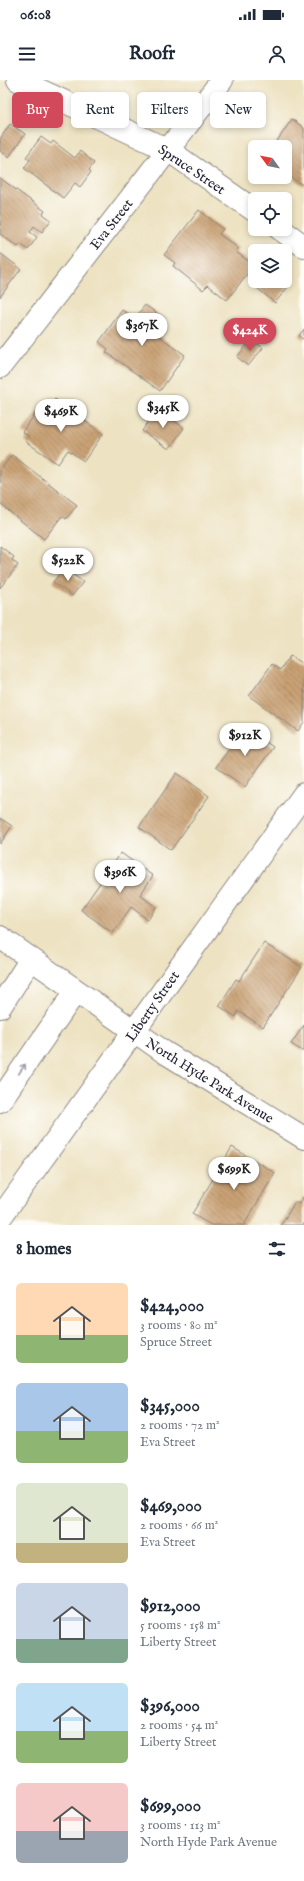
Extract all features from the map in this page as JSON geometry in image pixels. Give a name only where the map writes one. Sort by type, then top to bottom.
[{"type":"street","name":"Spruce Street","points":[[18,80],[168,150],[248,207]]},
{"type":"street","name":"Eva Street","points":[[0,367],[222,80]]},
{"type":"street","points":[[290,236],[304,246]]},
{"type":"street","name":"Liberty Street","points":[[0,1218],[304,794]]},
{"type":"street","name":"North Hyde Park Avenue","points":[[0,937],[134,1032],[304,1138]]},
{"type":"street","points":[[0,1007],[31,959]]},
{"type":"street","points":[[0,1102],[76,991]]},
{"type":"building","points":[[292,119],[304,128],[304,186],[292,178],[292,140],[278,140]]},
{"type":"building","points":[[10,124],[12,128],[16,128],[25,134],[9,157],[0,151],[0,139]]},
{"type":"building","points":[[41,137],[51,144],[53,141],[75,158],[80,151],[94,163],[89,170],[91,172],[80,187],[75,183],[63,198],[24,168],[30,160],[26,157]]},
{"type":"building","points":[[0,178],[45,211],[43,214],[51,220],[42,232],[34,226],[30,232],[37,237],[28,250],[21,244],[18,247],[0,234]]},
{"type":"building","points":[[199,210],[223,229],[219,234],[238,248],[236,252],[248,261],[248,273],[227,300],[208,285],[203,290],[173,266],[175,263],[164,255]]},
{"type":"building","points":[[0,253],[21,269],[0,297]]},
{"type":"building","points":[[257,288],[287,288],[275,303]]},
{"type":"building","points":[[145,305],[165,319],[155,333],[185,355],[160,391],[106,352],[108,349],[99,342],[122,310],[135,318]]},
{"type":"building","points":[[304,329],[304,340],[299,336]]},
{"type":"building","points":[[252,339],[263,348],[248,366],[237,357]]},
{"type":"building","points":[[55,399],[103,434],[84,461],[68,450],[58,464],[25,441],[29,436],[22,432],[45,401],[51,405]]},
{"type":"building","points":[[157,409],[184,428],[169,449],[142,431]]},
{"type":"building","points":[[12,455],[77,505],[66,519],[62,516],[44,539],[0,504],[0,470]]},
{"type":"building","points":[[0,546],[14,557],[12,560],[18,565],[0,588]]},
{"type":"building","points":[[64,568],[83,582],[72,596],[53,582]]},
{"type":"building","points":[[290,656],[304,665],[304,722],[298,731],[249,696],[272,664],[280,670]]},
{"type":"building","points":[[245,727],[273,747],[245,787],[216,767]]},
{"type":"building","points":[[177,773],[209,796],[171,850],[139,827]]},
{"type":"building","points":[[0,818],[12,826],[0,844]]},
{"type":"building","points":[[121,853],[153,876],[140,895],[156,907],[148,920],[131,907],[113,933],[81,910]]},
{"type":"building","points":[[264,943],[302,967],[263,1027],[238,1011],[236,1017],[219,1006],[236,979],[239,981]]},
{"type":"building","points":[[304,1025],[304,1052],[291,1044]]},
{"type":"building","points":[[232,1147],[275,1173],[244,1225],[211,1225],[192,1214]]},
{"type":"building","points":[[304,1196],[304,1225],[281,1225],[295,1202],[299,1204]]}]
